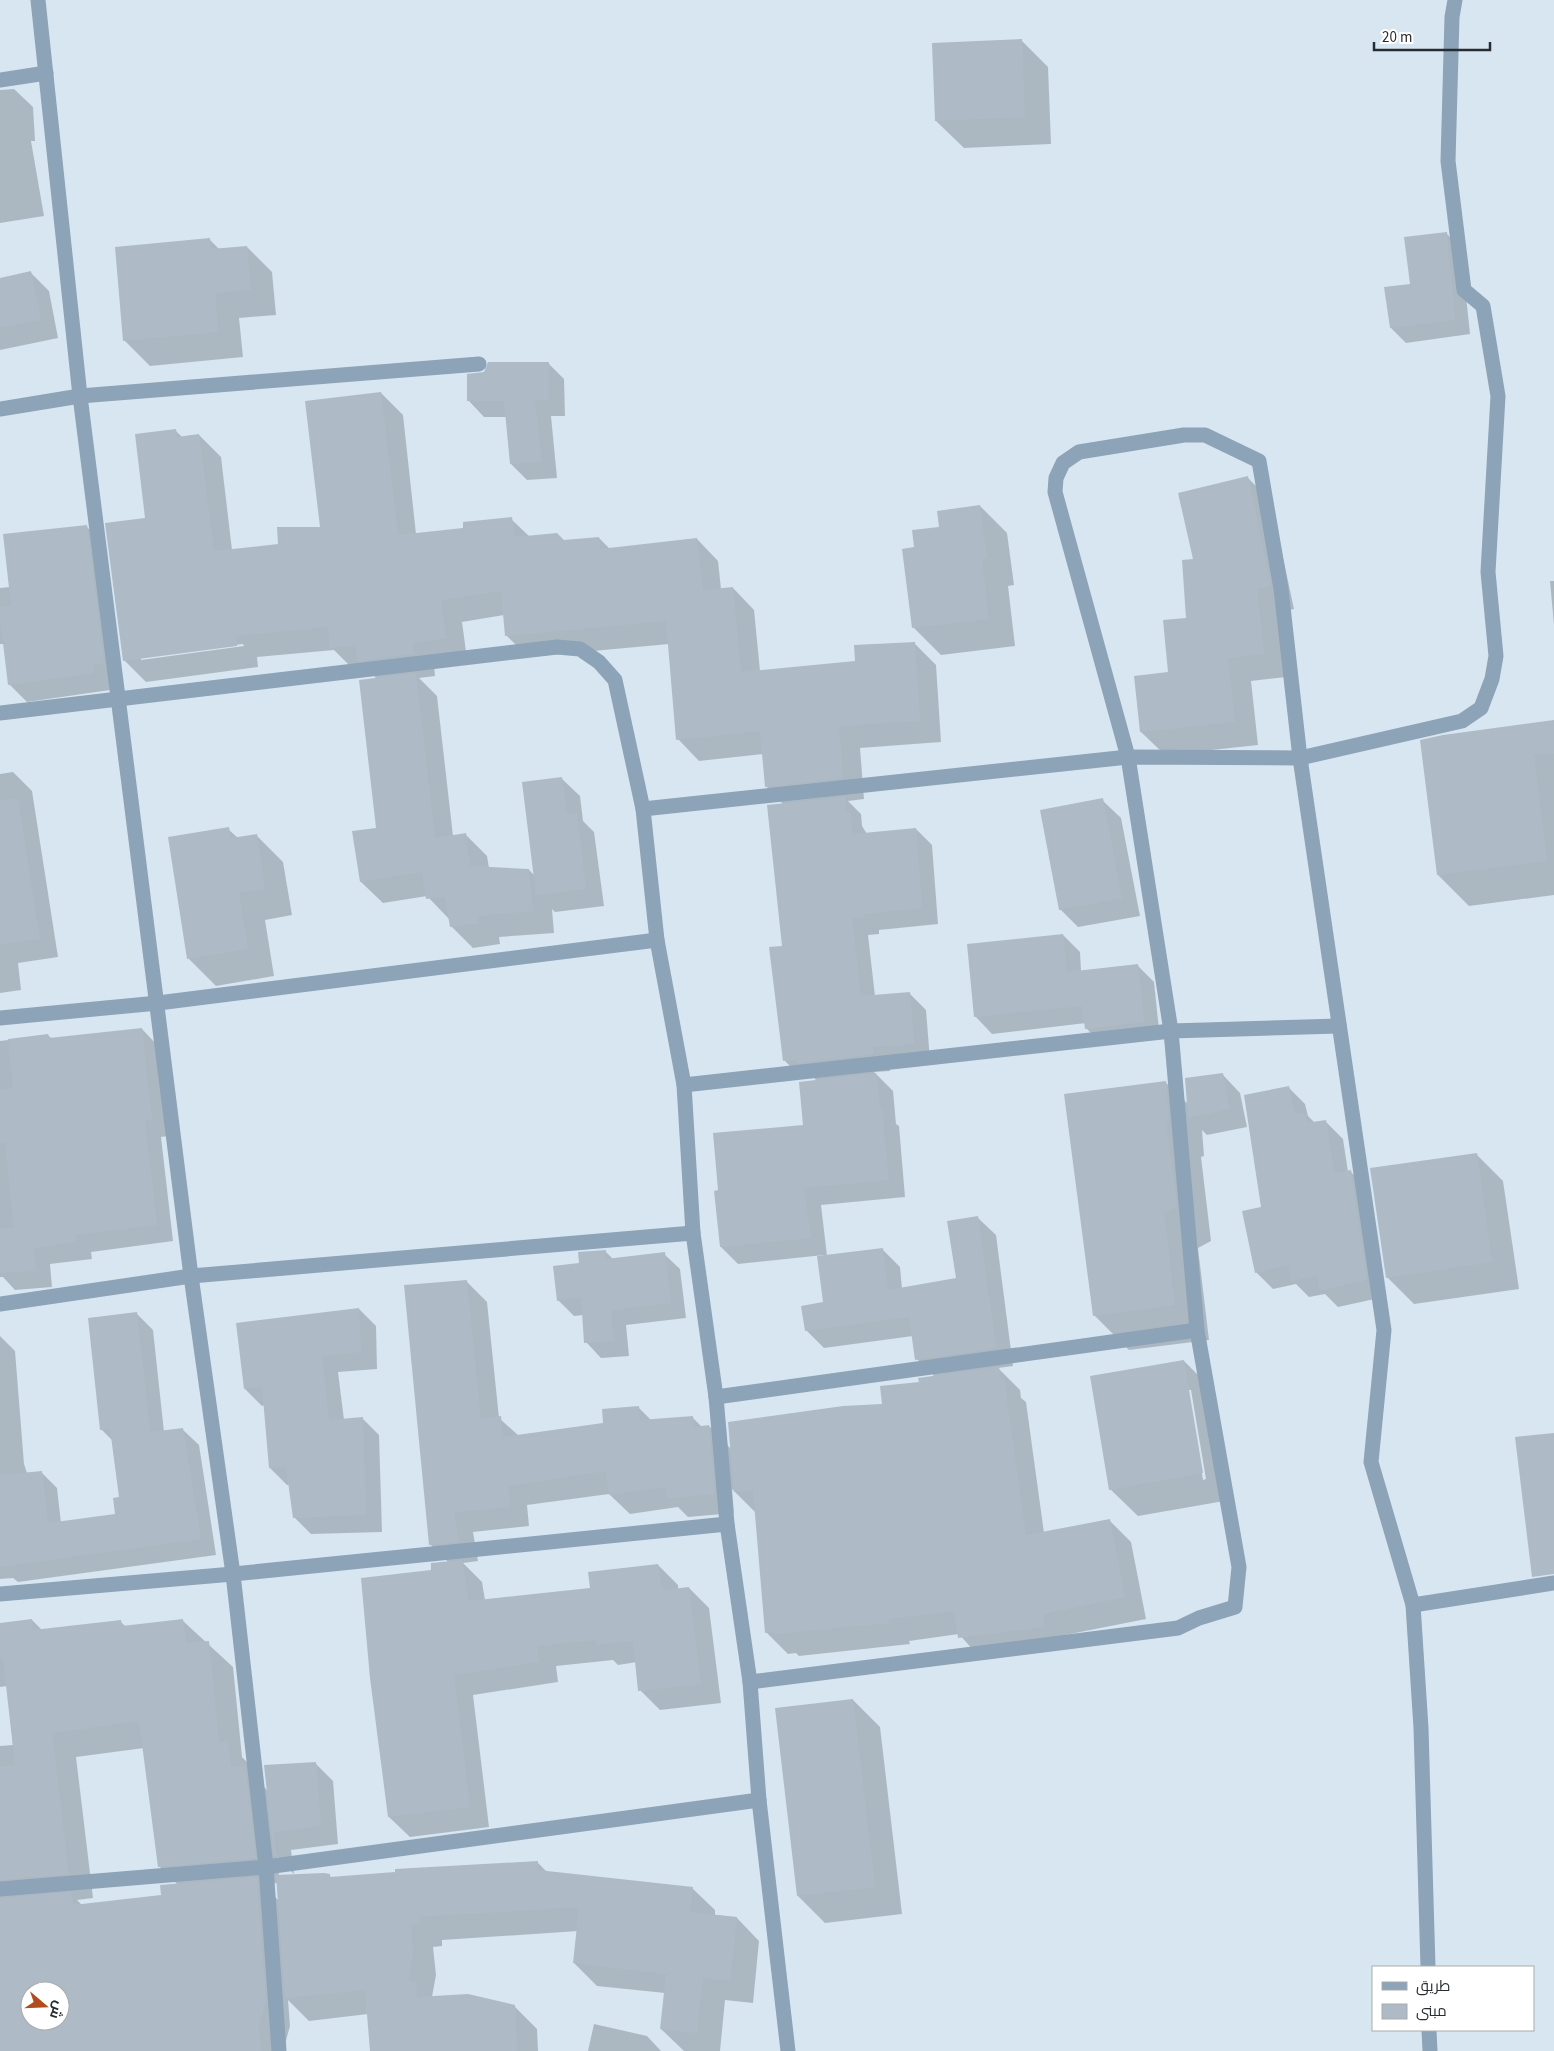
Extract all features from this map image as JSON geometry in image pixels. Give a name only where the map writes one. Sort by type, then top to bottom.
[{"type":"street","points":[[38,0],[80,396],[191,1276],[233,1574],[266,1867],[280,2051]]},
{"type":"street","points":[[643,809],[1128,757],[1300,758],[1462,721],[1481,708],[1492,679],[1496,656],[1488,572],[1498,396],[1483,306],[1464,290],[1448,161],[1452,17],[1455,0]]},
{"type":"street","points":[[0,80],[46,73]]},
{"type":"street","points":[[0,409],[80,396],[479,364]]},
{"type":"street","points":[[750,1682],[1178,1628],[1199,1618],[1235,1607],[1239,1567],[1197,1330],[1171,1031],[1128,757],[1054,492],[1056,478],[1063,463],[1079,452],[1184,435],[1205,435],[1259,461],[1281,589],[1300,758],[1384,1330],[1371,1462],[1413,1605],[1421,1728],[1428,1966]]},
{"type":"street","points":[[0,713],[557,647],[580,649],[599,662],[616,680],[643,809],[657,940],[684,1085],[693,1233],[716,1397],[727,1524],[750,1682],[760,1800],[788,2051]]},
{"type":"street","points":[[0,1018],[158,1003],[657,940]]},
{"type":"street","points":[[684,1085],[1171,1031],[1339,1026]]},
{"type":"street","points":[[0,1304],[191,1276],[693,1233]]},
{"type":"street","points":[[716,1397],[1197,1330]]},
{"type":"street","points":[[0,1594],[233,1574],[727,1524]]},
{"type":"street","points":[[1413,1605],[1554,1584]]},
{"type":"street","points":[[0,1890],[266,1867],[760,1800]]},
{"type":"street","points":[[1429,2031],[1430,2051]]},
{"type":"building","points":[[1022,39],[1025,117],[935,121],[932,43]]},
{"type":"building","points":[[1447,232],[1455,320],[1390,328],[1384,287],[1410,284],[1404,237]]},
{"type":"building","points":[[210,238],[211,249],[247,246],[251,290],[215,293],[218,332],[123,341],[115,247]]},
{"type":"building","points":[[31,271],[41,320],[0,328],[0,278]]},
{"type":"building","points":[[488,362],[549,362],[549,400],[535,400],[542,462],[510,464],[504,401],[467,401],[467,374],[484,372]]},
{"type":"building","points":[[381,392],[398,535],[463,528],[463,522],[512,517],[515,537],[557,533],[564,540],[599,537],[600,549],[697,538],[703,590],[733,587],[741,672],[855,661],[854,645],[915,642],[920,721],[839,726],[843,778],[765,787],[760,731],[676,740],[666,621],[505,636],[501,591],[441,600],[446,638],[413,643],[414,654],[357,661],[355,646],[330,648],[328,627],[236,636],[237,646],[123,661],[105,523],[145,518],[135,434],[176,429],[177,437],[199,434],[214,551],[278,544],[277,527],[320,527],[305,401]]},
{"type":"building","points":[[1248,476],[1271,586],[1257,589],[1264,654],[1228,658],[1235,722],[1140,732],[1134,676],[1168,672],[1163,620],[1186,618],[1182,560],[1193,559],[1178,493]]},
{"type":"building","points":[[980,505],[987,558],[982,559],[989,619],[912,628],[902,549],[914,547],[912,530],[939,527],[937,511]]},
{"type":"building","points":[[87,525],[104,663],[93,664],[94,673],[8,685],[0,618],[0,607],[11,606],[3,534]]},
{"type":"building","points":[[416,673],[435,838],[466,833],[470,866],[529,869],[533,911],[478,916],[479,923],[450,927],[445,897],[426,899],[422,872],[360,882],[352,831],[376,828],[359,680]]},
{"type":"building","points":[[1554,720],[1554,754],[1534,755],[1547,861],[1437,875],[1420,740],[1443,735]]},
{"type":"building","points":[[562,777],[567,814],[577,813],[586,889],[536,895],[522,782]]},
{"type":"building","points":[[845,797],[846,813],[850,813],[853,834],[916,828],[922,908],[863,914],[864,917],[852,919],[861,996],[910,992],[914,1044],[873,1047],[874,1054],[797,1063],[797,1060],[783,1061],[769,947],[782,946],[767,805]]},
{"type":"building","points":[[1103,798],[1122,898],[1059,910],[1040,810]]},
{"type":"building","points":[[18,799],[40,939],[0,944],[0,800]]},
{"type":"building","points":[[229,827],[231,838],[257,834],[265,889],[239,893],[248,949],[187,959],[168,837]]},
{"type":"building","points":[[1063,934],[1067,972],[1138,964],[1144,1022],[1085,1029],[1082,1006],[974,1017],[967,944]]},
{"type":"building","points":[[142,1028],[152,1120],[145,1120],[157,1225],[75,1235],[76,1242],[34,1248],[36,1271],[0,1273],[0,1228],[14,1228],[5,1142],[0,1143],[0,1090],[13,1088],[8,1039],[48,1034],[49,1038]]},
{"type":"building","points":[[876,1073],[880,1108],[882,1108],[889,1180],[804,1188],[811,1238],[720,1247],[714,1191],[718,1190],[713,1133],[803,1125],[799,1082]]},
{"type":"building","points":[[1223,1073],[1230,1109],[1188,1118],[1185,1078]]},
{"type":"building","points":[[1166,1081],[1169,1121],[1166,1122],[1177,1206],[1164,1213],[1175,1305],[1093,1316],[1064,1094]]},
{"type":"building","points":[[1289,1086],[1295,1113],[1307,1114],[1306,1123],[1326,1120],[1334,1173],[1351,1170],[1367,1280],[1320,1291],[1317,1276],[1291,1281],[1288,1265],[1255,1273],[1242,1211],[1261,1207],[1244,1095]]},
{"type":"building","points":[[1477,1153],[1492,1262],[1386,1278],[1370,1168]]},
{"type":"building","points":[[978,1216],[996,1348],[915,1360],[909,1317],[805,1331],[801,1306],[823,1302],[817,1256],[883,1248],[888,1290],[956,1278],[947,1221]]},
{"type":"building","points":[[606,1250],[606,1259],[665,1252],[671,1303],[611,1310],[614,1341],[584,1343],[581,1297],[557,1301],[553,1266],[579,1263],[578,1252]]},
{"type":"building","points":[[467,1280],[481,1419],[501,1416],[503,1437],[603,1423],[602,1409],[639,1406],[640,1420],[693,1416],[694,1427],[709,1425],[715,1494],[667,1498],[666,1487],[609,1495],[606,1471],[508,1486],[510,1507],[454,1512],[459,1542],[429,1545],[404,1285]]},
{"type":"building","points":[[359,1308],[361,1352],[322,1356],[329,1420],[363,1417],[366,1515],[293,1518],[286,1467],[269,1468],[262,1387],[244,1389],[236,1323]]},
{"type":"building","points":[[137,1312],[150,1432],[183,1428],[201,1539],[0,1567],[0,1475],[42,1471],[48,1523],[115,1514],[113,1498],[119,1497],[110,1429],[100,1430],[88,1318]]},
{"type":"building","points":[[1184,1360],[1203,1473],[1109,1490],[1090,1376]]},
{"type":"building","points":[[999,1367],[1001,1380],[1004,1379],[1026,1535],[1110,1519],[1125,1597],[1043,1614],[1045,1627],[958,1638],[954,1611],[888,1619],[889,1623],[776,1634],[775,1632],[765,1633],[753,1491],[734,1492],[728,1422],[843,1406],[882,1404],[880,1386],[919,1382],[918,1378]]},
{"type":"building","points":[[1554,1433],[1554,1574],[1532,1577],[1515,1437]]},
{"type":"building","points":[[462,1560],[469,1601],[590,1588],[588,1572],[658,1564],[662,1590],[689,1587],[701,1684],[638,1691],[633,1641],[597,1645],[596,1640],[537,1646],[539,1662],[454,1675],[470,1807],[388,1817],[370,1678],[361,1578],[431,1570],[431,1563]]},
{"type":"building","points":[[32,1619],[33,1630],[121,1620],[122,1626],[183,1619],[186,1643],[209,1641],[219,1742],[228,1741],[231,1767],[245,1766],[256,1858],[158,1867],[139,1721],[52,1733],[69,1874],[0,1880],[0,1767],[15,1765],[3,1659],[0,1660],[0,1623]]},
{"type":"building","points":[[853,1699],[875,1887],[797,1896],[775,1708]]},
{"type":"building","points":[[316,1762],[321,1826],[274,1832],[276,1856],[274,1856],[264,1765]]},
{"type":"building","points":[[538,1861],[538,1870],[693,1887],[690,1912],[737,1917],[730,1981],[703,1978],[697,2033],[660,2029],[666,1974],[573,1963],[579,1907],[419,1917],[420,1924],[411,1925],[413,1952],[409,1980],[416,1982],[417,1997],[468,1994],[515,2005],[517,2051],[370,2051],[365,1990],[285,1998],[276,1875],[324,1873],[330,1874],[330,1877],[395,1872],[395,1869]]},
{"type":"building","points":[[257,1877],[266,2000],[259,2025],[261,2051],[0,2051],[0,1898],[71,1892],[73,1905],[161,1895],[160,1885]]}]
